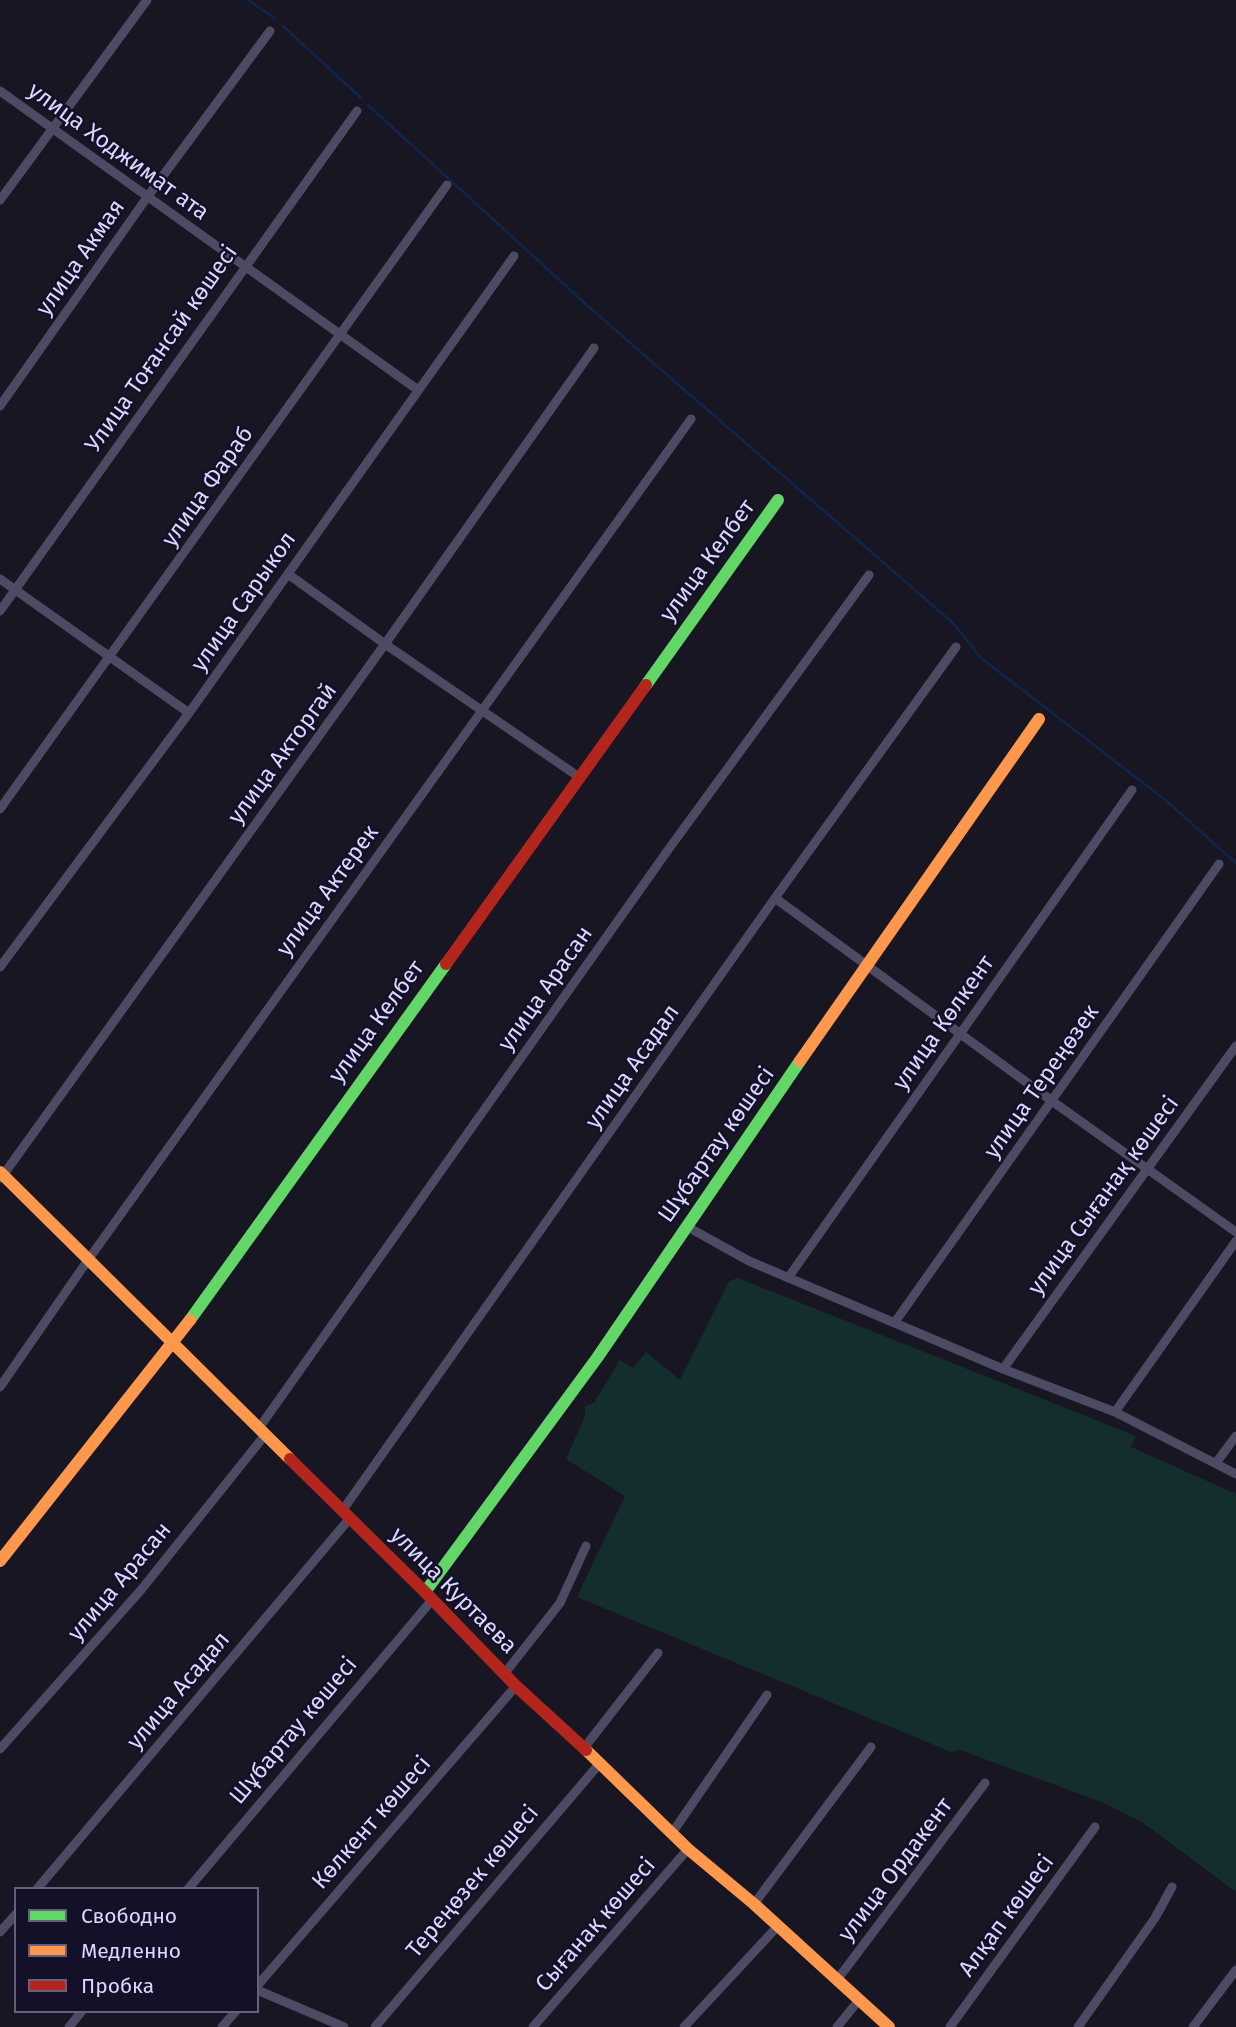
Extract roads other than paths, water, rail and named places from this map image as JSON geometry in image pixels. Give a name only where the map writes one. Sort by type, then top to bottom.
[{"type":"street","points":[[0,200],[147,0]]},
{"type":"street","name":"улица Акмая","points":[[0,406],[148,196],[270,31]]},
{"type":"street","name":"улица Ходжимат ата","points":[[0,91],[418,390]]},
{"type":"street","name":"Улица Тоғансай көшесі","points":[[0,611],[357,111]]},
{"type":"street","name":"улица Фараб","points":[[0,809],[447,185]]},
{"type":"street","name":"улица Сарыкол","points":[[0,967],[189,713],[514,256]]},
{"type":"street","name":"улица Акторгай","points":[[1,1176],[385,644],[594,348]]},
{"type":"street","name":"улица Актерек","points":[[0,1387],[88,1260],[691,419]]},
{"type":"street","name":"улица Келбет","points":[[0,1561],[174,1343],[778,500]]},
{"type":"street","points":[[288,574],[385,644],[579,776]]},
{"type":"street","name":"улица Арасан","points":[[1,1747],[141,1590],[262,1432],[668,850],[869,575]]},
{"type":"street","points":[[0,579],[189,713]]},
{"type":"street","name":"улица Асадал","points":[[39,1887],[346,1514],[775,898],[956,647]]},
{"type":"street","name":"Шұбартау көшесі","points":[[190,1887],[429,1596],[1039,719]]},
{"type":"street","name":"улица Көлкент","points":[[788,1278],[1132,790]]},
{"type":"street","name":"улица Тереңөзек","points":[[895,1322],[1219,864]]},
{"type":"street","points":[[775,898],[1236,1232]]},
{"type":"street","name":"улица Сығанақ көшесі","points":[[1003,1369],[1236,1046]]},
{"type":"street","name":"улица Куртаева","points":[[1,1176],[174,1343],[516,1686],[688,1849],[754,1904],[889,2027]]},
{"type":"street","points":[[686,1226],[749,1261],[788,1278],[1003,1369],[1115,1412],[1236,1474]]},
{"type":"street","points":[[1115,1412],[1236,1241]]},
{"type":"street","points":[[1216,1463],[1236,1437]]},
{"type":"street","points":[[505,1673],[560,1603],[586,1546]]},
{"type":"street","points":[[584,1748],[659,1653]]},
{"type":"street","name":"Көлкент көшесі","points":[[259,1986],[516,1686]]},
{"type":"street","points":[[672,1833],[767,1695]]},
{"type":"street","points":[[754,1904],[870,1747]]},
{"type":"street","name":"Тереңөзек көшесі","points":[[375,2027],[600,1763]]},
{"type":"street","name":"улица Ордакент","points":[[837,1980],[985,1783]]},
{"type":"street","name":"Алқап көшесі","points":[[950,2027],[1095,1827]]},
{"type":"street","name":"Сығанақ көшесі","points":[[533,2027],[688,1849]]},
{"type":"street","points":[[1078,2027],[1155,1918],[1172,1887]]},
{"type":"street","points":[[0,1932],[14,1916]]},
{"type":"street","points":[[684,2027],[777,1927]]},
{"type":"street","points":[[1193,2027],[1236,1970]]},
{"type":"street","points":[[259,1989],[344,2027]]},
{"type":"street","points":[[837,2027],[859,2000]]},
{"type":"street","points":[[69,2027],[80,2013]]},
{"type":"street","points":[[222,2027],[234,2013]]},
{"type":"waterway","points":[[248,0],[274,18]]},
{"type":"waterway","points":[[283,26],[361,98]]},
{"type":"waterway","points":[[368,105],[589,307],[953,623],[981,658],[1164,799],[1236,863]]}]
